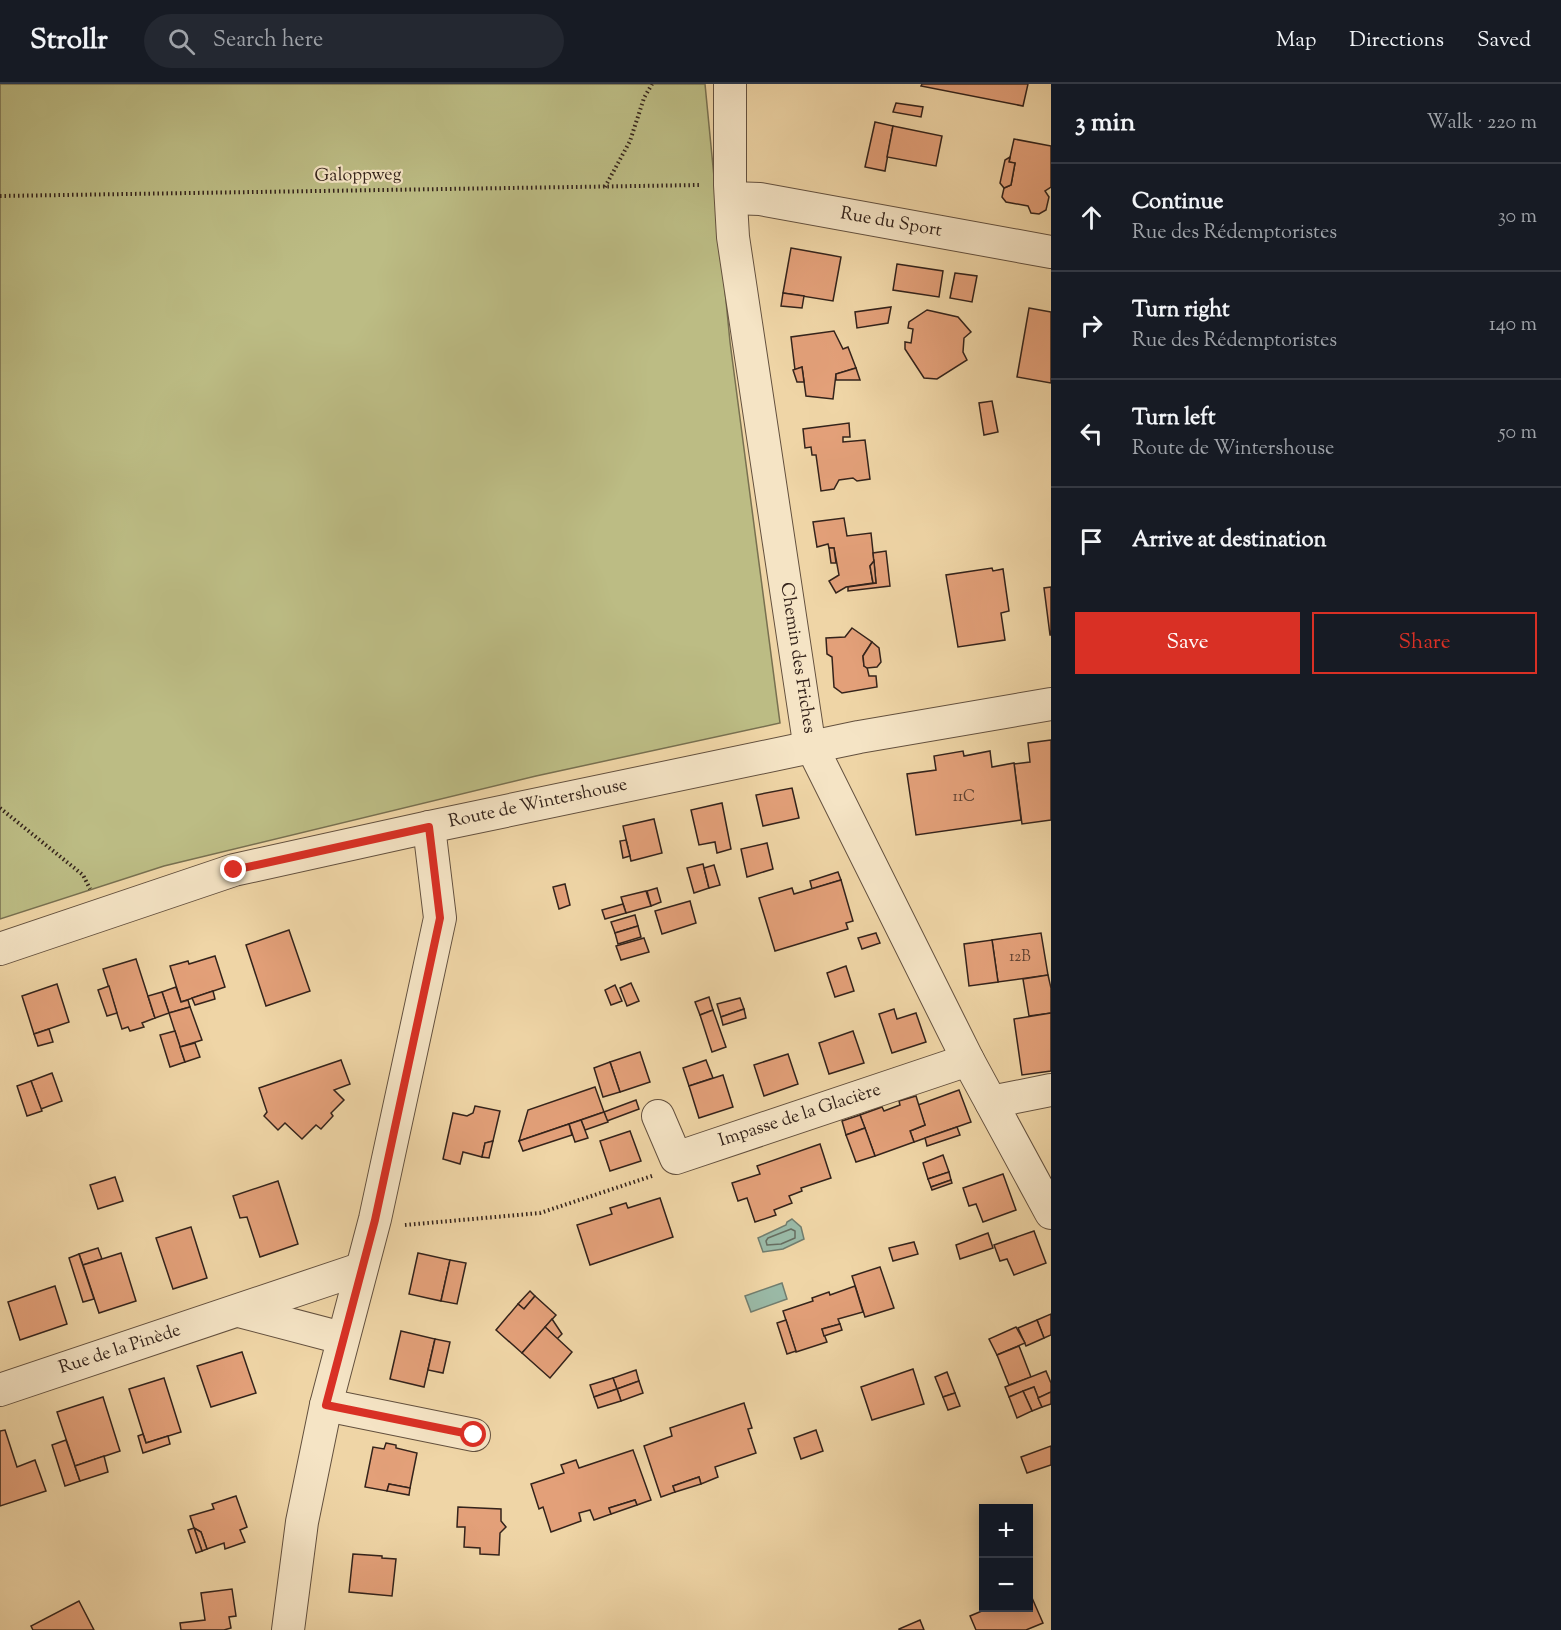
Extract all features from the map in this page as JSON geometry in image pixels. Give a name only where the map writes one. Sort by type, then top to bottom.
[{"type":"street","name":"Chemin des Friches","points":[[730,84],[718,192],[733,237],[808,735],[968,1060],[1051,1213]]},
{"type":"street","name":"Rue du Sport","points":[[718,192],[1051,252]]},
{"type":"street","name":"Route de Wintershouse","points":[[0,949],[234,870],[812,747],[1051,704]]},
{"type":"street","points":[[288,1630],[302,1522],[326,1405],[360,1269],[375,1220],[440,918],[429,827]]},
{"type":"street","name":"Impasse de la Glacière","points":[[676,1158],[968,1060]]},
{"type":"street","points":[[991,1102],[1051,1090]]},
{"type":"street","points":[[658,1116],[676,1158]]},
{"type":"street","name":"Rue de la Pinède","points":[[0,1390],[360,1269]]},
{"type":"street","points":[[239,1311],[342,1338]]},
{"type":"street","points":[[326,1405],[474,1435]]},
{"type":"path","points":[[605,188],[630,141],[651,84]]},
{"type":"path","name":"Galoppweg","points":[[0,196],[551,186],[718,192]]},
{"type":"path","points":[[0,808],[82,875],[103,914]]},
{"type":"path","points":[[375,1220],[409,1225],[540,1213],[655,1175],[676,1158]]},
{"type":"green space","points":[[0,84],[705,84],[730,342],[780,723],[536,776],[164,866],[0,919]]},
{"type":"water","points":[[792,1219],[801,1227],[804,1239],[783,1249],[763,1252],[758,1238],[786,1225]]},
{"type":"water","points":[[782,1283],[787,1299],[751,1312],[745,1296]]},
{"type":"building","points":[[922,84],[1028,84],[1023,106],[921,86]]},
{"type":"building","points":[[896,103],[923,107],[921,117],[893,112]]},
{"type":"building","points":[[875,122],[893,126],[885,171],[865,167]]},
{"type":"building","points":[[893,126],[942,136],[936,166],[887,157]]},
{"type":"building","points":[[1014,139],[1051,146],[1051,187],[1045,191],[1049,197],[1046,210],[1039,214],[1031,213],[1028,206],[1006,202],[1002,197],[1004,188],[1011,185],[1015,163],[1009,162]]},
{"type":"building","points":[[1010,157],[1009,162],[1015,163],[1011,185],[1004,188],[1000,183],[1005,160]]},
{"type":"building","points":[[791,248],[841,257],[833,301],[783,293]]},
{"type":"building","points":[[897,264],[943,271],[939,297],[893,290]]},
{"type":"building","points":[[955,273],[977,276],[972,302],[950,298]]},
{"type":"building","points":[[783,293],[804,296],[802,308],[781,306]]},
{"type":"building","points":[[891,307],[888,323],[857,328],[855,312]]},
{"type":"building","points":[[1029,308],[1051,312],[1051,383],[1017,377]]},
{"type":"building","points":[[927,310],[958,317],[971,332],[964,338],[963,352],[967,360],[937,379],[924,378],[905,349],[905,342],[911,343],[913,329],[908,328],[909,322]]},
{"type":"building","points":[[834,331],[843,349],[848,347],[856,368],[836,374],[833,399],[806,396],[802,367],[795,370],[791,337]]},
{"type":"building","points":[[802,367],[804,382],[797,382],[793,370]]},
{"type":"building","points":[[856,368],[860,380],[836,380],[836,374]]},
{"type":"building","points":[[992,401],[998,432],[984,435],[979,403]]},
{"type":"building","points":[[849,423],[850,437],[843,437],[843,442],[865,440],[870,479],[839,480],[834,489],[821,491],[816,455],[812,455],[811,447],[805,448],[803,429]]},
{"type":"building","points":[[844,518],[847,536],[871,533],[874,561],[870,566],[873,583],[846,587],[836,593],[829,581],[839,575],[834,548],[829,548],[828,544],[817,547],[813,522]]},
{"type":"building","points":[[829,548],[834,548],[836,563],[831,563]]},
{"type":"building","points":[[886,551],[890,586],[848,591],[848,587],[876,583],[873,553]]},
{"type":"building","points":[[874,561],[876,583],[873,583],[870,566]]},
{"type":"building","points":[[992,568],[993,571],[1003,569],[1009,611],[1001,613],[1005,640],[958,647],[946,575]]},
{"type":"building","points":[[1051,587],[1051,635],[1050,635],[1044,588]]},
{"type":"building","points":[[852,628],[872,642],[863,656],[864,666],[867,667],[869,676],[876,676],[877,687],[842,693],[834,687],[832,657],[827,654],[826,638],[845,637]]},
{"type":"building","points":[[872,642],[879,648],[881,662],[877,667],[867,668],[864,666],[863,656]]},
{"type":"building","points":[[1051,740],[1051,820],[1022,824],[1014,764],[1030,762],[1028,743]]},
{"type":"building","points":[[963,751],[964,756],[990,751],[992,767],[1014,763],[1021,820],[916,835],[907,774],[936,770],[934,756]]},
{"type":"building","points":[[792,788],[799,818],[763,826],[756,795]]},
{"type":"building","points":[[722,803],[731,849],[717,853],[715,842],[699,845],[691,810]]},
{"type":"building","points":[[654,819],[662,853],[631,861],[623,826]]},
{"type":"building","points":[[626,840],[630,856],[623,858],[620,841]]},
{"type":"building","points":[[767,843],[773,869],[747,877],[741,849]]},
{"type":"building","points":[[703,864],[709,888],[694,893],[687,868]]},
{"type":"building","points":[[714,865],[720,885],[709,888],[704,868]]},
{"type":"building","points":[[838,872],[841,880],[812,889],[810,881]]},
{"type":"building","points":[[841,880],[853,921],[846,923],[848,929],[775,951],[759,898],[792,888],[794,894]]},
{"type":"building","points":[[565,884],[570,905],[559,909],[553,887]]},
{"type":"building","points":[[657,888],[661,902],[651,906],[647,891]]},
{"type":"building","points":[[646,891],[651,906],[626,913],[621,897]]},
{"type":"building","points":[[690,901],[696,923],[662,934],[655,911]]},
{"type":"building","points":[[623,904],[626,913],[605,919],[602,910]]},
{"type":"building","points":[[635,915],[638,926],[615,933],[611,922]]},
{"type":"building","points":[[638,926],[641,937],[618,944],[615,933]]},
{"type":"building","points":[[289,930],[310,991],[266,1006],[246,945]]},
{"type":"building","points":[[876,933],[880,943],[862,949],[858,938]]},
{"type":"building","points":[[1041,933],[1048,975],[998,982],[992,940]]},
{"type":"building","points":[[644,938],[649,952],[621,960],[616,946]]},
{"type":"building","points":[[992,940],[998,982],[969,986],[964,944]]},
{"type":"building","points":[[215,956],[225,987],[181,1002],[170,966],[188,961],[189,964]]},
{"type":"building","points":[[136,959],[155,1018],[142,1023],[144,1027],[130,1031],[128,1027],[122,1029],[103,969]]},
{"type":"building","points":[[846,966],[854,991],[835,997],[827,973]]},
{"type":"building","points":[[1048,975],[1051,988],[1051,1013],[1029,1016],[1023,979]]},
{"type":"building","points":[[631,983],[639,1001],[627,1006],[620,988]]},
{"type":"building","points":[[57,984],[69,1022],[34,1034],[22,996]]},
{"type":"building","points":[[615,985],[622,1001],[611,1005],[605,990]]},
{"type":"building","points":[[109,986],[117,1013],[107,1016],[98,990]]},
{"type":"building","points":[[176,987],[181,1002],[188,1000],[190,1007],[169,1013],[162,992]]},
{"type":"building","points":[[213,991],[215,999],[195,1005],[192,998]]},
{"type":"building","points":[[162,992],[169,1013],[155,1018],[148,996]]},
{"type":"building","points":[[709,997],[713,1010],[700,1015],[695,1002]]},
{"type":"building","points":[[740,998],[744,1009],[721,1017],[717,1004]]},
{"type":"building","points":[[190,1007],[202,1040],[180,1047],[169,1013]]},
{"type":"building","points":[[744,1009],[746,1018],[723,1025],[721,1017]]},
{"type":"building","points":[[894,1009],[897,1019],[916,1013],[926,1042],[892,1053],[879,1014]]},
{"type":"building","points":[[713,1010],[726,1047],[712,1052],[700,1015]]},
{"type":"building","points":[[1051,1013],[1051,1071],[1022,1075],[1014,1019]]},
{"type":"building","points":[[49,1029],[53,1042],[38,1046],[34,1034]]},
{"type":"building","points":[[175,1031],[185,1062],[170,1067],[160,1035]]},
{"type":"building","points":[[853,1031],[864,1063],[829,1074],[819,1043]]},
{"type":"building","points":[[195,1043],[200,1057],[185,1062],[180,1047]]},
{"type":"building","points":[[640,1052],[650,1082],[620,1092],[610,1062]]},
{"type":"building","points":[[788,1054],[798,1084],[764,1096],[754,1065]]},
{"type":"building","points":[[341,1060],[350,1084],[334,1090],[344,1100],[331,1113],[333,1116],[321,1129],[316,1125],[302,1139],[285,1123],[278,1130],[264,1116],[267,1112],[259,1088]]},
{"type":"building","points":[[706,1060],[713,1078],[689,1086],[683,1068]]},
{"type":"building","points":[[610,1062],[620,1092],[603,1097],[594,1068]]},
{"type":"building","points":[[52,1073],[62,1101],[41,1109],[31,1081]]},
{"type":"building","points":[[723,1075],[733,1107],[699,1118],[689,1086]]},
{"type":"building","points":[[31,1081],[42,1111],[27,1116],[17,1086]]},
{"type":"building","points":[[595,1087],[604,1112],[519,1141],[528,1110]]},
{"type":"building","points":[[959,1090],[971,1122],[914,1142],[910,1131],[925,1125],[918,1105]]},
{"type":"building","points":[[916,1096],[925,1125],[910,1131],[914,1142],[875,1156],[860,1115],[882,1107],[884,1111],[900,1105],[899,1101]]},
{"type":"building","points":[[636,1100],[639,1109],[607,1121],[604,1112]]},
{"type":"building","points":[[475,1106],[500,1111],[493,1141],[485,1143],[482,1157],[463,1152],[460,1164],[443,1159],[453,1113],[467,1116],[473,1113]]},
{"type":"building","points":[[604,1112],[608,1122],[585,1130],[581,1120]]},
{"type":"building","points":[[860,1115],[865,1128],[846,1135],[842,1121]]},
{"type":"building","points":[[581,1120],[588,1138],[575,1142],[569,1124]]},
{"type":"building","points":[[569,1124],[572,1135],[523,1151],[519,1141]]},
{"type":"building","points":[[957,1127],[960,1135],[927,1146],[925,1138]]},
{"type":"building","points":[[865,1128],[875,1156],[856,1162],[846,1135]]},
{"type":"building","points":[[630,1131],[641,1161],[610,1171],[600,1141]]},
{"type":"building","points":[[493,1141],[489,1158],[482,1157],[485,1143]]},
{"type":"building","points":[[820,1144],[831,1178],[801,1188],[802,1191],[789,1196],[792,1203],[774,1210],[776,1215],[755,1222],[747,1198],[738,1201],[732,1183],[760,1174],[757,1166]]},
{"type":"building","points":[[943,1155],[949,1172],[928,1179],[923,1163]]},
{"type":"building","points":[[949,1172],[951,1180],[931,1187],[928,1179]]},
{"type":"building","points":[[1003,1174],[1016,1210],[983,1222],[976,1204],[969,1206],[963,1188]]},
{"type":"building","points":[[115,1177],[123,1201],[98,1209],[90,1185]]},
{"type":"building","points":[[951,1180],[952,1183],[932,1190],[931,1187]]},
{"type":"building","points":[[278,1181],[298,1244],[260,1257],[247,1217],[240,1218],[233,1196]]},
{"type":"building","points":[[660,1198],[673,1237],[590,1265],[577,1225],[612,1214],[610,1208],[626,1203],[628,1208]]},
{"type":"building","points":[[191,1227],[207,1278],[173,1289],[156,1238]]},
{"type":"building","points":[[1034,1231],[1046,1263],[1014,1275],[1007,1259],[1000,1261],[994,1245]]},
{"type":"building","points":[[988,1233],[993,1248],[960,1259],[956,1245]]},
{"type":"building","points":[[914,1242],[918,1254],[893,1261],[889,1248]]},
{"type":"building","points":[[98,1248],[102,1259],[83,1265],[79,1254]]},
{"type":"building","points":[[121,1253],[136,1301],[99,1313],[83,1265]]},
{"type":"building","points":[[418,1253],[450,1260],[441,1301],[409,1294]]},
{"type":"building","points":[[79,1254],[94,1299],[83,1302],[69,1258]]},
{"type":"building","points":[[450,1260],[466,1263],[457,1304],[441,1301]]},
{"type":"building","points":[[880,1267],[894,1308],[865,1317],[852,1276]]},
{"type":"building","points":[[55,1286],[67,1324],[20,1340],[8,1302]]},
{"type":"building","points":[[855,1286],[863,1312],[838,1319],[840,1324],[822,1329],[827,1342],[796,1352],[783,1311],[813,1301],[812,1298],[829,1292],[830,1295]]},
{"type":"building","points":[[530,1291],[535,1296],[524,1309],[518,1304]]},
{"type":"building","points":[[535,1296],[556,1315],[522,1353],[496,1330],[518,1304],[524,1309]]},
{"type":"building","points":[[1051,1314],[1051,1335],[1044,1338],[1037,1320]]},
{"type":"building","points":[[552,1319],[562,1334],[557,1339],[545,1327]]},
{"type":"building","points":[[786,1320],[796,1351],[787,1354],[777,1323]]},
{"type":"building","points":[[1037,1320],[1044,1338],[1026,1346],[1018,1328]]},
{"type":"building","points":[[840,1324],[842,1330],[824,1336],[822,1329]]},
{"type":"building","points":[[545,1327],[572,1352],[550,1378],[522,1353]]},
{"type":"building","points":[[1016,1327],[1025,1343],[997,1355],[989,1339]]},
{"type":"building","points":[[401,1331],[435,1339],[424,1387],[390,1379]]},
{"type":"building","points":[[435,1339],[450,1342],[443,1373],[428,1370]]},
{"type":"building","points":[[1019,1346],[1031,1377],[1009,1385],[997,1355]]},
{"type":"building","points":[[242,1352],[256,1393],[211,1407],[197,1366]]},
{"type":"building","points":[[913,1369],[924,1404],[872,1420],[861,1387]]},
{"type":"building","points":[[636,1370],[639,1381],[617,1389],[613,1378]]},
{"type":"building","points":[[1046,1371],[1051,1383],[1051,1392],[1038,1398],[1034,1387],[1009,1397],[1005,1387]]},
{"type":"building","points":[[947,1372],[955,1393],[943,1397],[935,1377]]},
{"type":"building","points":[[164,1378],[181,1432],[146,1443],[129,1389]]},
{"type":"building","points":[[613,1378],[617,1389],[594,1397],[590,1385]]},
{"type":"building","points":[[639,1381],[643,1393],[621,1401],[617,1389]]},
{"type":"building","points":[[1034,1387],[1042,1407],[1032,1411],[1023,1391]]},
{"type":"building","points":[[617,1389],[621,1401],[598,1408],[594,1397]]},
{"type":"building","points":[[1023,1391],[1032,1411],[1017,1418],[1009,1397]]},
{"type":"building","points":[[1051,1392],[1051,1404],[1042,1407],[1038,1398]]},
{"type":"building","points":[[955,1393],[960,1406],[948,1410],[943,1397]]},
{"type":"building","points":[[103,1397],[120,1451],[75,1466],[57,1412]]},
{"type":"building","points":[[744,1403],[752,1428],[748,1429],[756,1453],[715,1467],[718,1477],[701,1484],[699,1477],[673,1486],[675,1492],[661,1497],[644,1446],[672,1436],[670,1428]]},
{"type":"building","points":[[5,1430],[17,1467],[35,1460],[46,1491],[0,1506],[0,1431]]},
{"type":"building","points":[[816,1430],[823,1451],[801,1459],[794,1438]]},
{"type":"building","points":[[143,1434],[146,1443],[168,1436],[170,1444],[143,1453],[138,1436]]},
{"type":"building","points":[[66,1440],[80,1481],[65,1486],[52,1445]]},
{"type":"building","points":[[386,1443],[417,1453],[410,1488],[389,1484],[387,1491],[365,1487],[373,1447],[384,1449]]},
{"type":"building","points":[[1051,1446],[1051,1465],[1027,1473],[1021,1457]]},
{"type":"building","points":[[633,1450],[651,1500],[637,1505],[635,1500],[609,1508],[611,1514],[594,1520],[590,1510],[579,1513],[581,1521],[551,1532],[543,1507],[539,1509],[531,1484],[564,1473],[561,1465],[576,1460],[579,1468]]},
{"type":"building","points":[[104,1456],[108,1472],[80,1481],[75,1466]]},
{"type":"building","points":[[699,1477],[701,1484],[675,1492],[673,1486]]},
{"type":"building","points":[[389,1484],[410,1488],[409,1495],[387,1491]]},
{"type":"building","points":[[236,1496],[247,1527],[240,1530],[245,1542],[225,1549],[224,1543],[207,1549],[201,1532],[194,1528],[190,1516],[214,1509],[212,1504]]},
{"type":"building","points":[[635,1500],[637,1505],[611,1514],[609,1508]]},
{"type":"building","points":[[458,1507],[501,1509],[501,1521],[506,1527],[500,1533],[499,1555],[480,1554],[480,1548],[464,1547],[465,1527],[457,1527]]},
{"type":"building","points":[[194,1528],[201,1532],[207,1549],[202,1551]]},
{"type":"building","points":[[194,1528],[202,1551],[196,1553],[188,1530]]},
{"type":"building","points":[[353,1554],[396,1559],[392,1596],[349,1592]]},
{"type":"building","points":[[232,1589],[236,1616],[229,1617],[231,1628],[181,1630],[180,1623],[205,1620],[201,1593]]},
{"type":"building","points":[[1033,1600],[1043,1623],[1026,1630],[976,1630],[970,1616],[980,1612],[1033,1612]]},
{"type":"building","points":[[79,1601],[94,1630],[33,1630],[31,1626]]},
{"type":"building","points":[[920,1620],[924,1630],[899,1630],[899,1629]]},
{"type":"route","points":[[234,870],[429,827],[440,918],[375,1220],[360,1269],[326,1405],[474,1435]]}]
